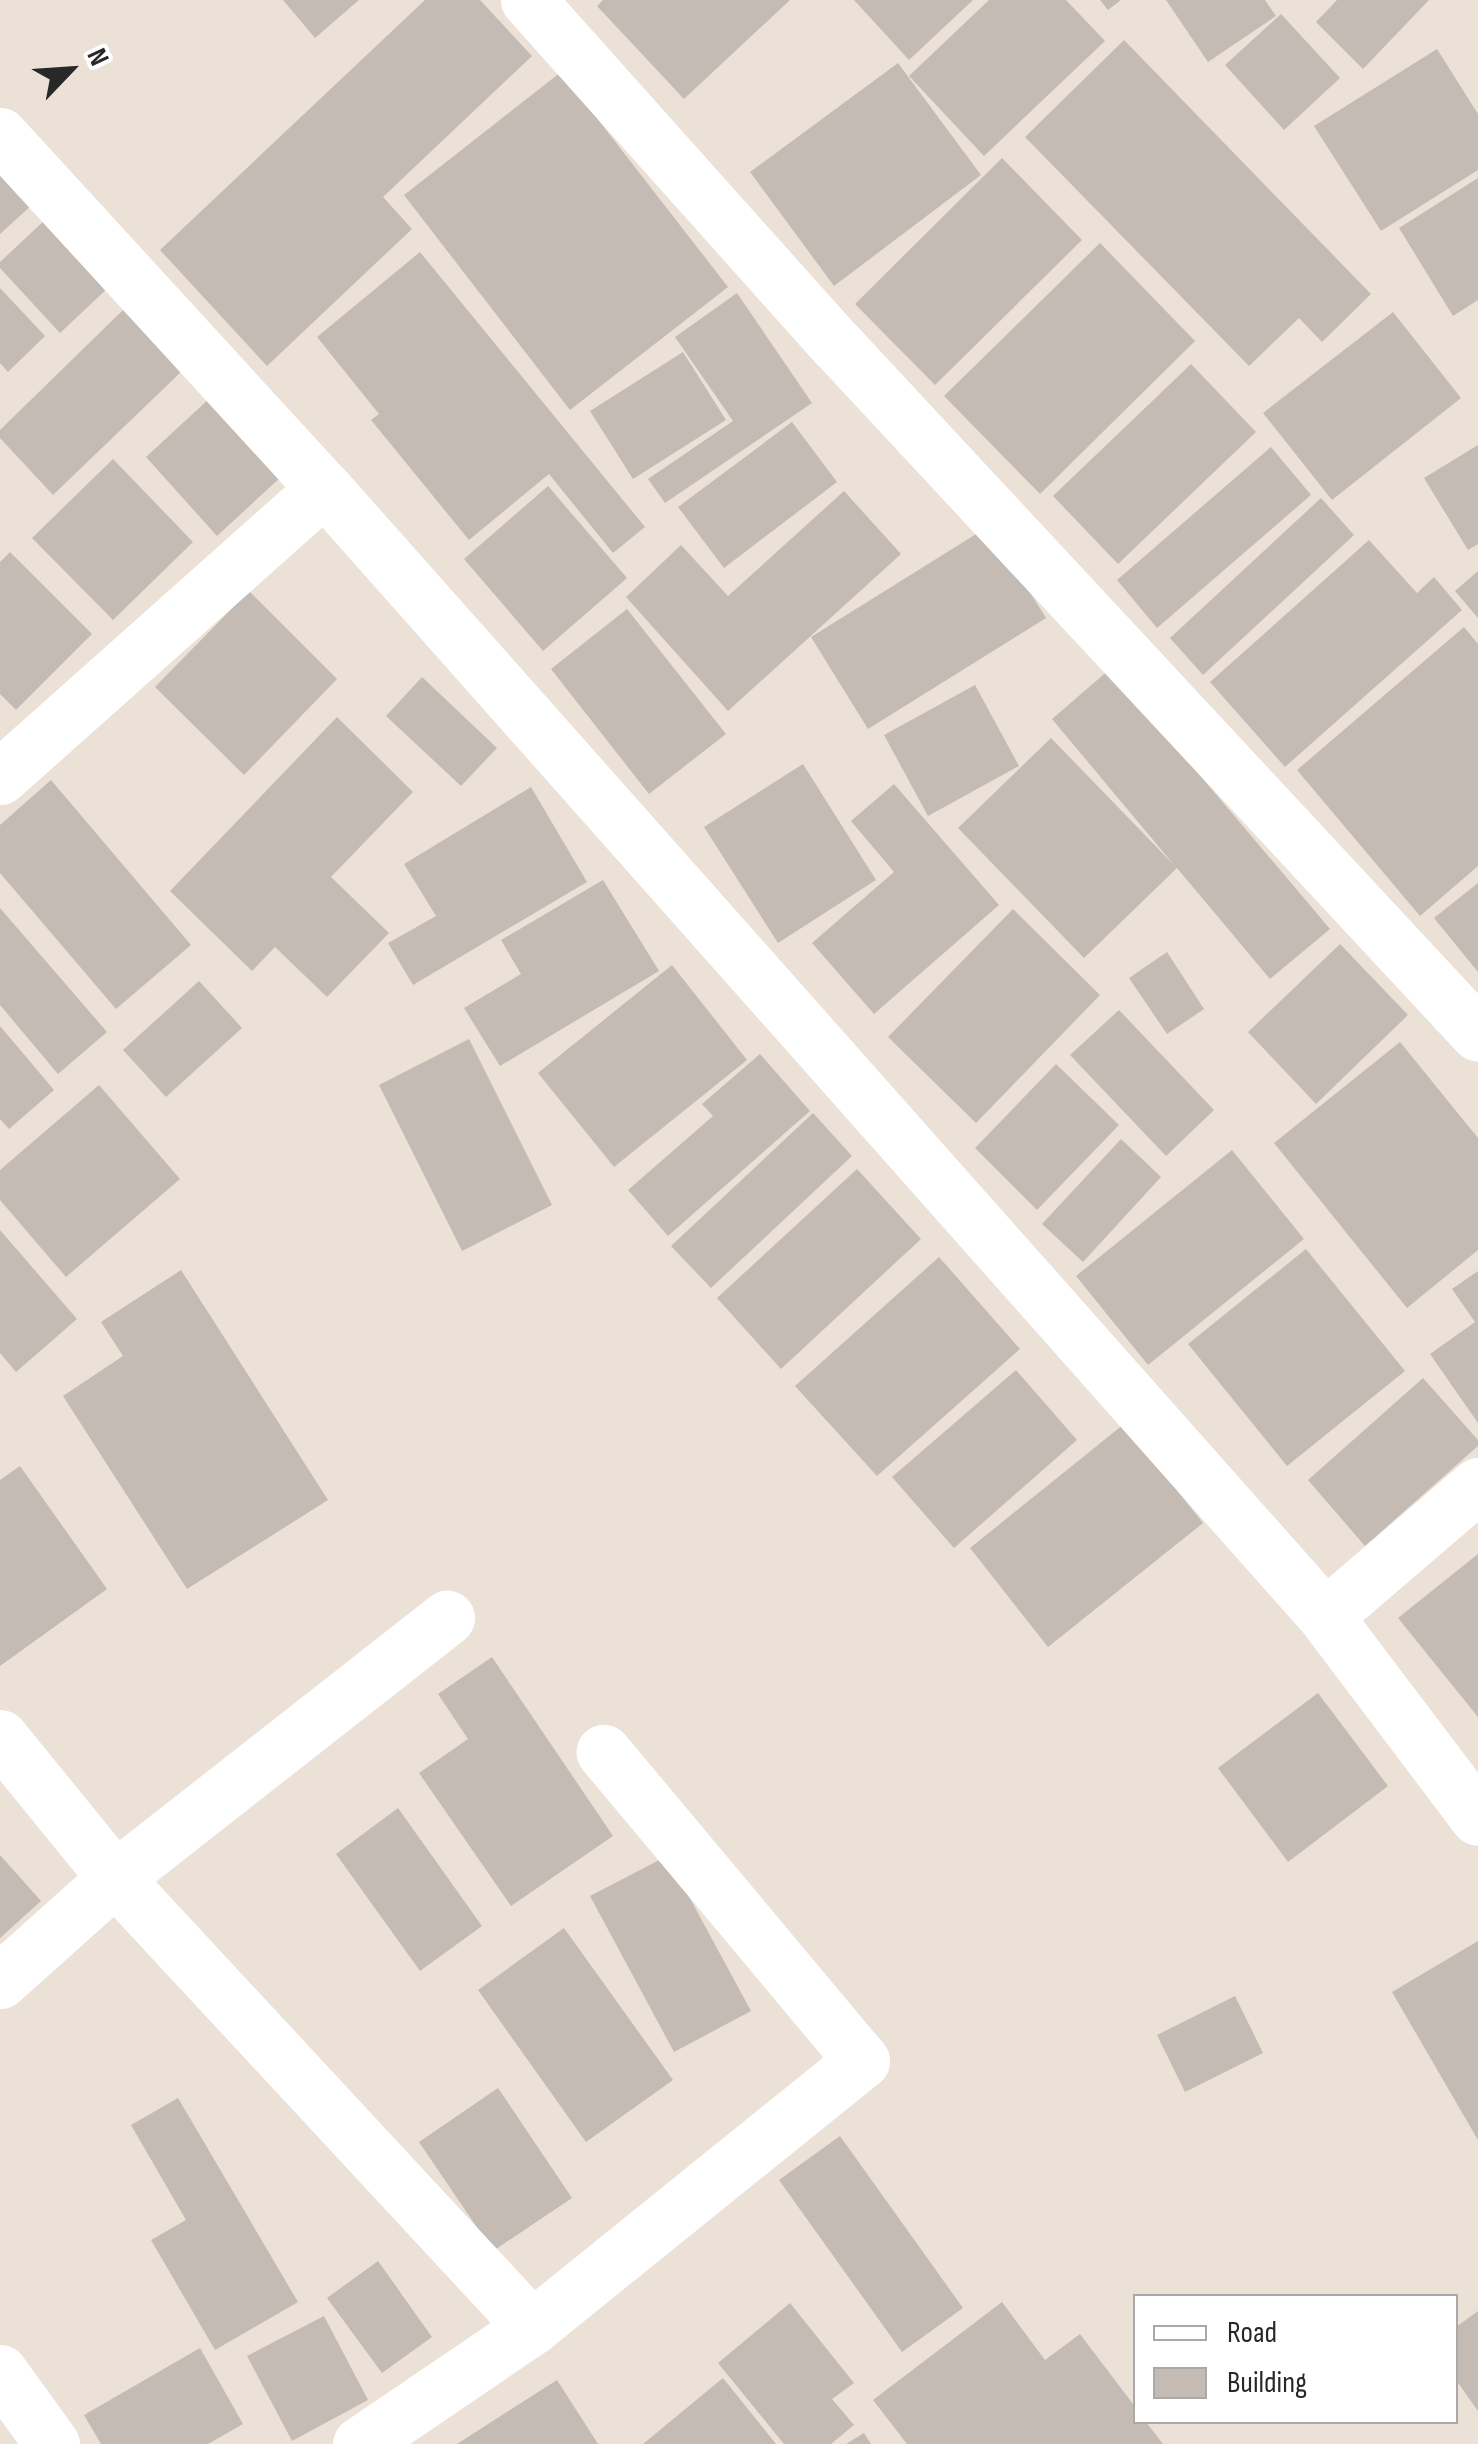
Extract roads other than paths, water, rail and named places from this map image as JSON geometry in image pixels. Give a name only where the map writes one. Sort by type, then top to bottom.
[{"type":"street","points":[[528,0],[849,359],[1478,1034]]},
{"type":"street","points":[[0,135],[324,488],[1325,1616],[1478,1818]]},
{"type":"street","points":[[0,778],[324,488]]},
{"type":"street","points":[[1325,1616],[1478,1485]]},
{"type":"street","points":[[0,1981],[114,1878],[447,1618]]},
{"type":"street","points":[[0,1738],[114,1878],[532,2326]]},
{"type":"street","points":[[360,2444],[532,2326],[862,2061],[604,1752]]},
{"type":"street","points":[[0,2372],[52,2444]]}]
